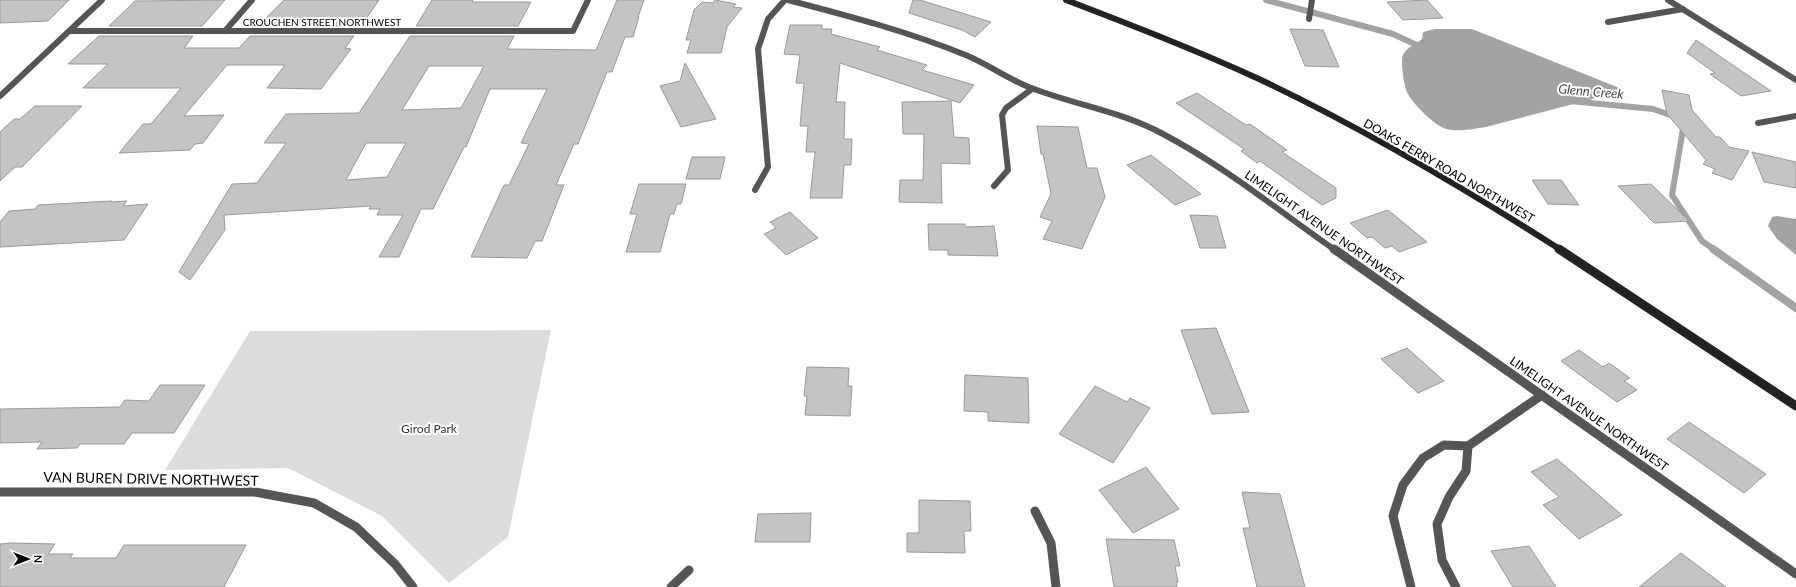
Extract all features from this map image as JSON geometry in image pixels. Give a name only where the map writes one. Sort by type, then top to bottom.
[{"type":"main road","name":"DOAKS FERRY ROAD NORTHWEST","points":[[1066,0],[1114,17],[1191,49],[1329,115],[1381,143],[1488,205],[1584,264],[1796,406]]},
{"type":"street","points":[[0,96],[71,31],[102,0]]},
{"type":"street","points":[[224,31],[252,0]]},
{"type":"street","name":"CROUCHEN STREET NORTHWEST","points":[[71,31],[573,31],[588,0]]},
{"type":"street","points":[[755,190],[768,167],[758,48],[768,19],[787,0]]},
{"type":"street","name":"LIMELIGHT AVENUE NORTHWEST","points":[[787,0],[863,19],[934,42],[987,64],[1032,88],[1120,116],[1162,133],[1197,153],[1796,574]]},
{"type":"street","points":[[1309,20],[1312,0]]},
{"type":"street","points":[[1668,0],[1796,80]]},
{"type":"street","points":[[1608,22],[1683,9]]},
{"type":"street","points":[[994,186],[1008,170],[1002,115],[1006,108],[1032,88]]},
{"type":"street","points":[[1758,123],[1796,116]]},
{"type":"street","points":[[1411,587],[1393,516],[1403,485],[1423,458],[1444,445],[1468,446],[1542,396]]},
{"type":"street","points":[[1456,587],[1442,560],[1437,524],[1449,497],[1466,471],[1468,446]]},
{"type":"street","name":"VAN BUREN DRIVE NORTHWEST","points":[[0,492],[255,492],[314,503],[356,527],[395,564],[412,587]]},
{"type":"street","points":[[1035,511],[1051,543],[1056,587]]},
{"type":"street","points":[[671,587],[689,570]]},
{"type":"green space","name":"Girod Park","points":[[551,330],[508,537],[449,583],[382,516],[288,468],[165,470],[250,331]]},
{"type":"water","points":[[1435,29],[1472,29],[1622,89],[1600,97],[1486,127],[1461,130],[1446,129],[1430,119],[1419,109],[1408,94],[1402,68],[1402,58],[1405,52],[1422,39],[1423,32]]},
{"type":"water","points":[[1777,216],[1796,219],[1796,255],[1777,239],[1768,226],[1772,217]]},
{"type":"building","points":[[0,0],[69,0],[48,21],[0,23]]},
{"type":"building","points":[[225,0],[202,26],[109,26],[135,1]]},
{"type":"building","points":[[284,0],[379,0],[361,26],[258,26]]},
{"type":"building","points":[[432,0],[531,2],[518,26],[416,26]]},
{"type":"building","points":[[617,0],[644,0],[633,37],[625,37],[612,72],[607,72],[578,144],[574,144],[556,185],[564,185],[542,241],[535,241],[527,258],[471,257],[504,185],[509,185],[529,144],[521,143],[547,89],[490,89],[466,147],[464,147],[433,209],[421,209],[399,257],[379,257],[403,215],[377,215],[380,209],[369,209],[371,206],[224,215],[225,230],[190,280],[179,272],[232,184],[257,183],[286,143],[264,143],[286,114],[359,113],[410,36],[514,36],[507,49],[596,50]],"holes":[[[429,66],[484,66],[461,108],[402,110]],[[366,143],[406,143],[387,177],[346,180]]]},
{"type":"building","points":[[715,0],[736,4],[733,7],[742,8],[727,27],[721,53],[687,53],[691,40],[686,40],[694,10],[702,2],[713,3]]},
{"type":"building","points":[[913,0],[920,0],[991,22],[975,37],[962,30],[909,13]]},
{"type":"building","points":[[1427,0],[1443,18],[1403,20],[1387,2]]},
{"type":"building","points":[[790,25],[822,25],[822,29],[832,29],[831,34],[880,47],[877,50],[927,65],[922,70],[974,85],[960,103],[840,63],[836,102],[845,102],[844,139],[852,139],[851,165],[844,165],[842,198],[810,198],[815,152],[806,152],[808,126],[800,126],[804,83],[796,83],[800,55],[784,54]]},
{"type":"building","points":[[1290,29],[1323,30],[1339,67],[1305,66]]},
{"type":"building","points":[[99,36],[193,36],[184,48],[239,48],[250,36],[354,36],[345,48],[351,49],[321,89],[267,88],[285,65],[227,65],[184,116],[224,115],[203,143],[195,144],[190,150],[119,153],[143,124],[151,124],[181,88],[83,88],[108,64],[68,64]]},
{"type":"building","points":[[1696,40],[1771,91],[1741,96],[1710,74],[1715,73],[1687,53]]},
{"type":"building","points":[[685,63],[716,119],[681,127],[660,86],[680,81]]},
{"type":"building","points":[[1662,90],[1689,95],[1692,110],[1716,137],[1720,137],[1729,147],[1749,151],[1732,180],[1712,173],[1715,169],[1703,164],[1706,160],[1667,114]]},
{"type":"building","points":[[1197,93],[1246,125],[1250,124],[1287,150],[1282,152],[1336,188],[1336,198],[1322,205],[1260,161],[1257,163],[1241,151],[1244,149],[1176,103]]},
{"type":"building","points":[[951,101],[954,137],[969,138],[970,164],[941,163],[942,203],[899,202],[900,180],[923,180],[924,134],[903,134],[902,102]]},
{"type":"building","points":[[35,106],[82,106],[22,167],[15,167],[0,181],[0,132],[14,119],[20,119]]},
{"type":"building","points":[[1037,126],[1078,127],[1087,168],[1097,168],[1105,197],[1082,249],[1043,239],[1052,221],[1040,217],[1051,194],[1043,154],[1041,154]]},
{"type":"building","points":[[1752,152],[1796,162],[1796,188],[1764,182]]},
{"type":"building","points":[[1151,155],[1201,194],[1175,205],[1127,165]]},
{"type":"building","points":[[692,157],[725,157],[720,179],[686,179]]},
{"type":"building","points":[[1532,180],[1561,180],[1579,205],[1548,204]]},
{"type":"building","points":[[639,184],[686,184],[681,204],[677,204],[674,214],[670,214],[660,252],[626,252],[637,214],[630,214]]},
{"type":"building","points":[[1651,184],[1689,221],[1654,223],[1618,186]]},
{"type":"building","points":[[112,201],[111,202],[127,201],[123,206],[148,204],[124,240],[0,247],[0,222],[9,211],[35,209],[38,205]]},
{"type":"building","points":[[1388,210],[1427,242],[1399,252],[1392,246],[1385,248],[1372,237],[1367,238],[1350,223]]},
{"type":"building","points":[[790,212],[818,238],[786,255],[764,234],[776,228],[770,222]]},
{"type":"building","points":[[1190,215],[1217,216],[1226,248],[1200,248]]},
{"type":"building","points":[[928,224],[965,224],[965,227],[994,226],[998,256],[948,255],[948,250],[929,250]]},
{"type":"building","points":[[1216,328],[1249,412],[1212,414],[1181,330]]},
{"type":"building","points":[[1407,348],[1444,381],[1418,393],[1381,359]]},
{"type":"building","points":[[1579,350],[1603,367],[1609,363],[1630,378],[1624,381],[1637,390],[1617,402],[1561,361]]},
{"type":"building","points":[[807,367],[849,368],[848,386],[852,386],[850,416],[805,415],[807,396],[804,396]]},
{"type":"building","points":[[965,375],[1028,378],[1029,423],[988,421],[988,412],[964,411]]},
{"type":"building","points":[[160,385],[205,385],[174,433],[132,433],[124,444],[80,444],[77,448],[37,449],[42,442],[0,443],[0,409],[120,407],[125,400],[149,401]]},
{"type":"building","points":[[1095,386],[1127,402],[1130,398],[1150,408],[1113,463],[1059,434]]},
{"type":"building","points":[[1689,422],[1766,474],[1744,493],[1667,439]]},
{"type":"building","points":[[1557,459],[1622,515],[1579,539],[1543,505],[1559,497],[1531,472]]},
{"type":"building","points":[[1146,467],[1179,509],[1133,533],[1099,490]]},
{"type":"building","points":[[1242,492],[1280,494],[1305,587],[1257,587],[1243,528],[1250,528]]},
{"type":"building","points":[[919,500],[970,501],[971,531],[964,531],[965,553],[907,552],[907,533],[919,533]]},
{"type":"building","points":[[811,513],[810,542],[755,542],[758,514]]},
{"type":"building","points":[[1106,539],[1174,540],[1180,566],[1175,566],[1178,582],[1176,582],[1177,587],[1114,587]]},
{"type":"building","points":[[0,544],[55,544],[48,554],[73,554],[70,558],[116,558],[124,545],[246,545],[224,587],[0,587]]},
{"type":"building","points":[[1529,546],[1556,587],[1513,587],[1491,551]]},
{"type":"building","points":[[1681,553],[1726,587],[1639,587]]},
{"type":"waterway","name":"Glenn Creek","points":[[1266,0],[1393,34],[1423,48]]},
{"type":"waterway","name":"Glenn Creek","points":[[1570,101],[1653,109],[1676,117]]},
{"type":"waterway","name":"Glenn Creek","points":[[1684,123],[1672,195],[1702,241],[1715,250]]},
{"type":"waterway","name":"Glenn Creek","points":[[1713,249],[1796,308]]}]
